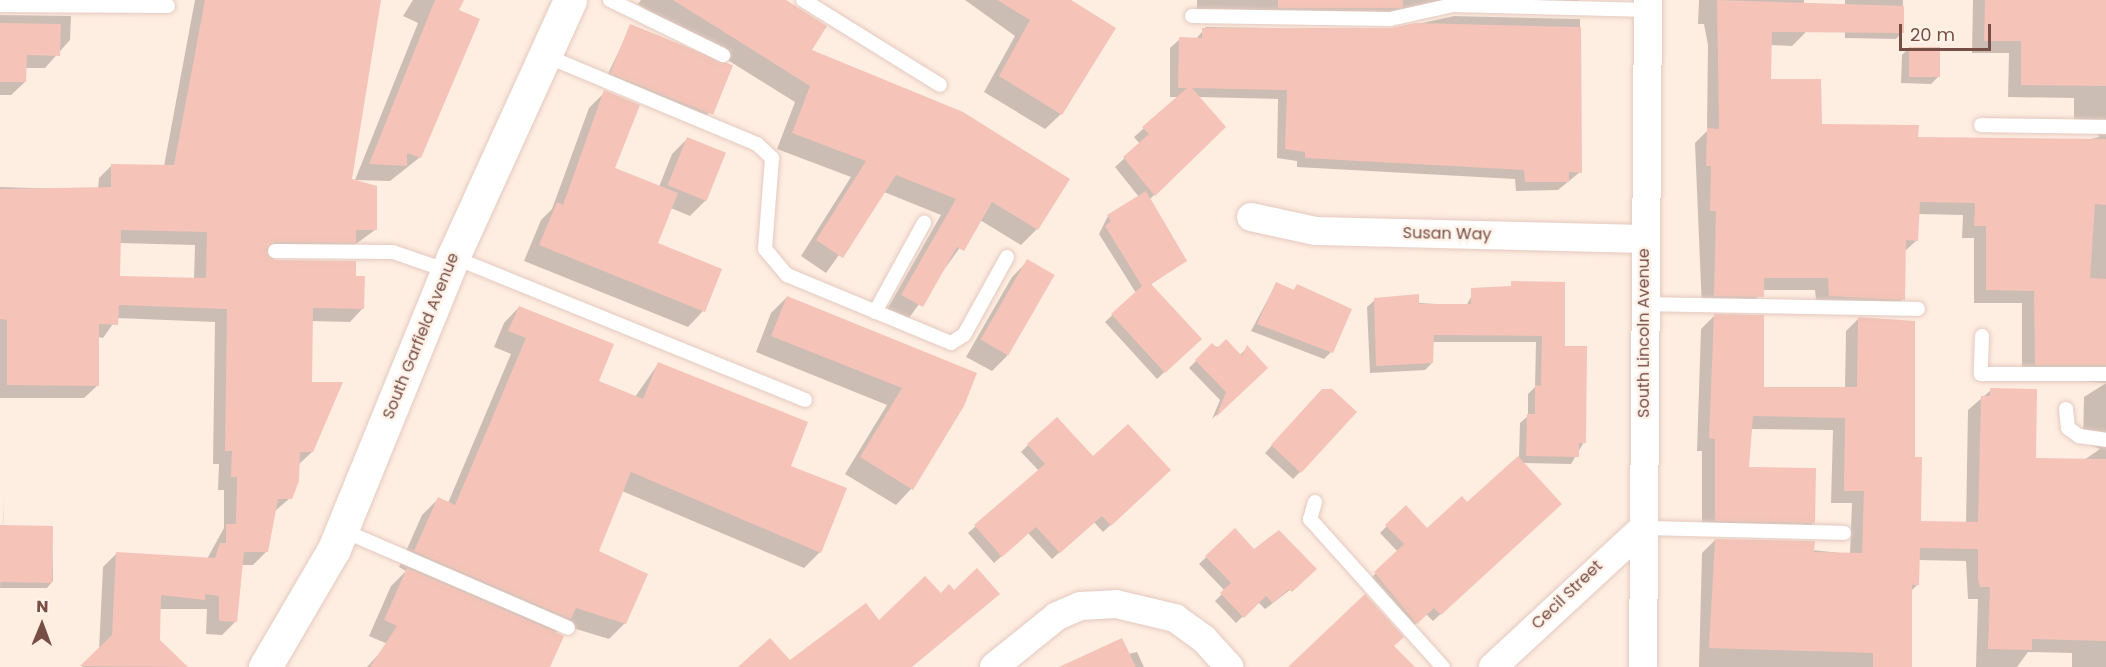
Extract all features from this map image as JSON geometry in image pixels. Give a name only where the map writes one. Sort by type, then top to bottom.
[{"type":"main road","name":"South Garfield Avenue","points":[[265,667],[342,530],[451,264],[570,0]]},
{"type":"street","name":"South Lincoln Avenue","points":[[1643,667],[1644,239],[1648,5]]},
{"type":"street","name":"Susan Way","points":[[1251,217],[1316,231],[1644,239]]},
{"type":"street","name":"Cecil Street","points":[[1493,667],[1643,528]]},
{"type":"street","points":[[993,667],[1057,616],[1080,606],[1116,604],[1175,618],[1204,639],[1229,667]]},
{"type":"lane","points":[[610,0],[723,55]]},
{"type":"lane","points":[[803,0],[940,85]]},
{"type":"lane","points":[[0,5],[168,6]]},
{"type":"lane","points":[[1192,16],[1390,19],[1453,5],[1648,5]]},
{"type":"lane","points":[[544,55],[757,144],[772,158],[765,249],[787,275],[951,343],[964,334],[1007,257]]},
{"type":"lane","points":[[1981,125],[2106,127]]},
{"type":"lane","points":[[875,312],[924,223]]},
{"type":"lane","points":[[275,251],[393,252],[451,264],[805,400]]},
{"type":"lane","points":[[1644,304],[1918,309]]},
{"type":"lane","points":[[1982,336],[1982,375],[2106,374]]},
{"type":"lane","points":[[2066,409],[2073,432],[2106,440]]},
{"type":"lane","points":[[1315,502],[1310,519],[1443,667]]},
{"type":"lane","points":[[1643,528],[1844,533]]},
{"type":"lane","points":[[342,530],[568,627]]},
{"type":"building","points":[[205,0],[381,0],[352,179],[377,186],[377,230],[356,230],[356,243],[275,242],[266,250],[275,260],[356,261],[356,276],[365,276],[364,309],[313,308],[312,382],[343,382],[313,452],[300,452],[299,481],[292,499],[278,499],[268,552],[244,552],[237,622],[219,621],[219,596],[205,594],[205,600],[161,595],[160,640],[188,667],[80,666],[112,635],[116,552],[215,558],[220,543],[226,543],[226,524],[236,524],[237,477],[231,477],[232,451],[225,451],[227,309],[119,305],[118,325],[99,324],[99,386],[7,385],[7,320],[0,319],[0,189],[111,187],[111,164],[174,165]],"holes":[[[121,230],[207,232],[206,278],[120,276]]]},
{"type":"building","points":[[435,0],[464,0],[459,10],[480,19],[421,158],[407,153],[407,166],[369,164]]},
{"type":"building","points":[[673,0],[786,0],[827,26],[812,50],[963,112],[1070,179],[1038,230],[992,202],[964,251],[957,247],[923,307],[901,295],[956,199],[896,175],[843,258],[816,240],[866,161],[792,133],[810,86]]},
{"type":"building","points":[[997,0],[1071,0],[1116,28],[1062,115],[999,76],[1030,20]]},
{"type":"building","points":[[1278,0],[1403,0],[1403,8],[1278,8]]},
{"type":"building","points":[[1717,0],[1904,6],[1904,33],[1772,32],[1771,79],[1821,79],[1822,124],[1919,125],[1918,137],[2106,139],[2106,205],[2095,204],[2090,278],[2106,279],[2106,365],[2035,365],[2034,291],[1986,290],[1986,226],[1974,226],[1975,203],[1920,202],[1918,241],[1906,240],[1905,300],[1829,296],[1828,278],[1764,278],[1764,297],[1714,296],[1716,211],[1710,211],[1711,166],[1706,166],[1707,128],[1719,129]]},
{"type":"building","points":[[1985,0],[2106,0],[2106,86],[2021,85],[2021,41],[1984,41]]},
{"type":"building","points":[[0,23],[61,24],[60,56],[27,55],[26,82],[0,82]]},
{"type":"building","points":[[1415,23],[1581,27],[1582,173],[1569,172],[1569,182],[1525,182],[1524,170],[1305,158],[1305,152],[1285,149],[1287,90],[1192,88],[1226,127],[1155,196],[1123,157],[1149,134],[1142,127],[1187,88],[1178,88],[1179,37],[1202,38],[1202,28],[1390,28]]},
{"type":"building","points":[[630,24],[733,66],[713,115],[610,73]]},
{"type":"building","points":[[1909,47],[1940,47],[1940,77],[1909,77]]},
{"type":"building","points":[[604,90],[640,105],[615,168],[678,193],[658,243],[722,269],[705,312],[539,245],[557,202],[563,205]]},
{"type":"building","points":[[687,137],[726,153],[706,201],[668,185]]},
{"type":"building","points":[[1146,191],[1187,261],[1151,284],[1202,339],[1165,373],[1111,314],[1142,286],[1105,226],[1111,221],[1107,215]]},
{"type":"building","points":[[1027,259],[1055,275],[1008,356],[980,340]]},
{"type":"building","points":[[1511,281],[1565,282],[1565,346],[1587,346],[1586,443],[1579,443],[1579,457],[1526,456],[1527,414],[1535,414],[1535,385],[1541,386],[1542,336],[1434,335],[1433,363],[1376,366],[1374,298],[1419,294],[1419,304],[1471,304],[1471,288],[1511,286]]},
{"type":"building","points":[[1276,282],[1294,290],[1297,284],[1352,309],[1333,353],[1257,324]]},
{"type":"building","points":[[787,296],[977,373],[964,406],[913,490],[860,457],[902,388],[771,336]]},
{"type":"building","points":[[519,306],[614,344],[599,381],[643,399],[658,362],[808,422],[791,466],[847,488],[821,553],[631,472],[599,551],[648,574],[626,624],[576,608],[571,619],[414,551],[438,497],[455,505],[526,338],[508,331]]},
{"type":"building","points":[[1714,314],[1764,315],[1764,387],[1857,387],[1858,317],[1915,321],[1915,457],[1922,457],[1921,521],[1978,522],[1981,396],[1990,396],[1990,388],[2037,389],[2036,458],[2106,459],[2106,641],[2032,639],[2032,650],[1988,649],[1990,587],[1980,587],[1978,549],[1920,548],[1919,585],[1912,585],[1912,667],[1873,667],[1873,653],[1709,648],[1715,539],[1815,541],[1814,552],[1862,553],[1864,491],[1844,491],[1845,418],[1753,416],[1749,467],[1816,468],[1815,523],[1715,521],[1715,439],[1709,438]]},
{"type":"building","points":[[1226,339],[1242,356],[1247,345],[1268,368],[1216,417],[1226,392],[1195,360],[1212,343],[1217,348]]},
{"type":"building","points":[[1322,389],[1332,389],[1357,412],[1301,473],[1271,445]]},
{"type":"building","points":[[1057,417],[1093,456],[1128,424],[1171,470],[1111,526],[1102,516],[1060,553],[1036,527],[1002,557],[974,525],[1045,464],[1027,444]]},
{"type":"building","points":[[1518,456],[1562,504],[1441,615],[1434,608],[1417,624],[1374,572],[1404,544],[1385,525],[1406,505],[1427,528],[1462,496],[1467,502]]},
{"type":"building","points":[[0,525],[53,526],[52,583],[0,582]]},
{"type":"building","points":[[1235,528],[1254,549],[1279,530],[1317,569],[1292,592],[1289,589],[1273,603],[1266,596],[1244,618],[1220,593],[1231,583],[1205,556]]},
{"type":"building","points":[[407,568],[564,636],[550,667],[370,667],[397,626],[384,620]]},
{"type":"building","points":[[977,568],[1000,594],[912,667],[738,667],[770,638],[790,660],[866,603],[879,620],[925,576],[941,593],[949,584],[954,590]]},
{"type":"building","points":[[1365,594],[1404,637],[1394,646],[1415,667],[1288,667]]},
{"type":"building","points":[[1122,638],[1136,667],[1059,667]]}]
